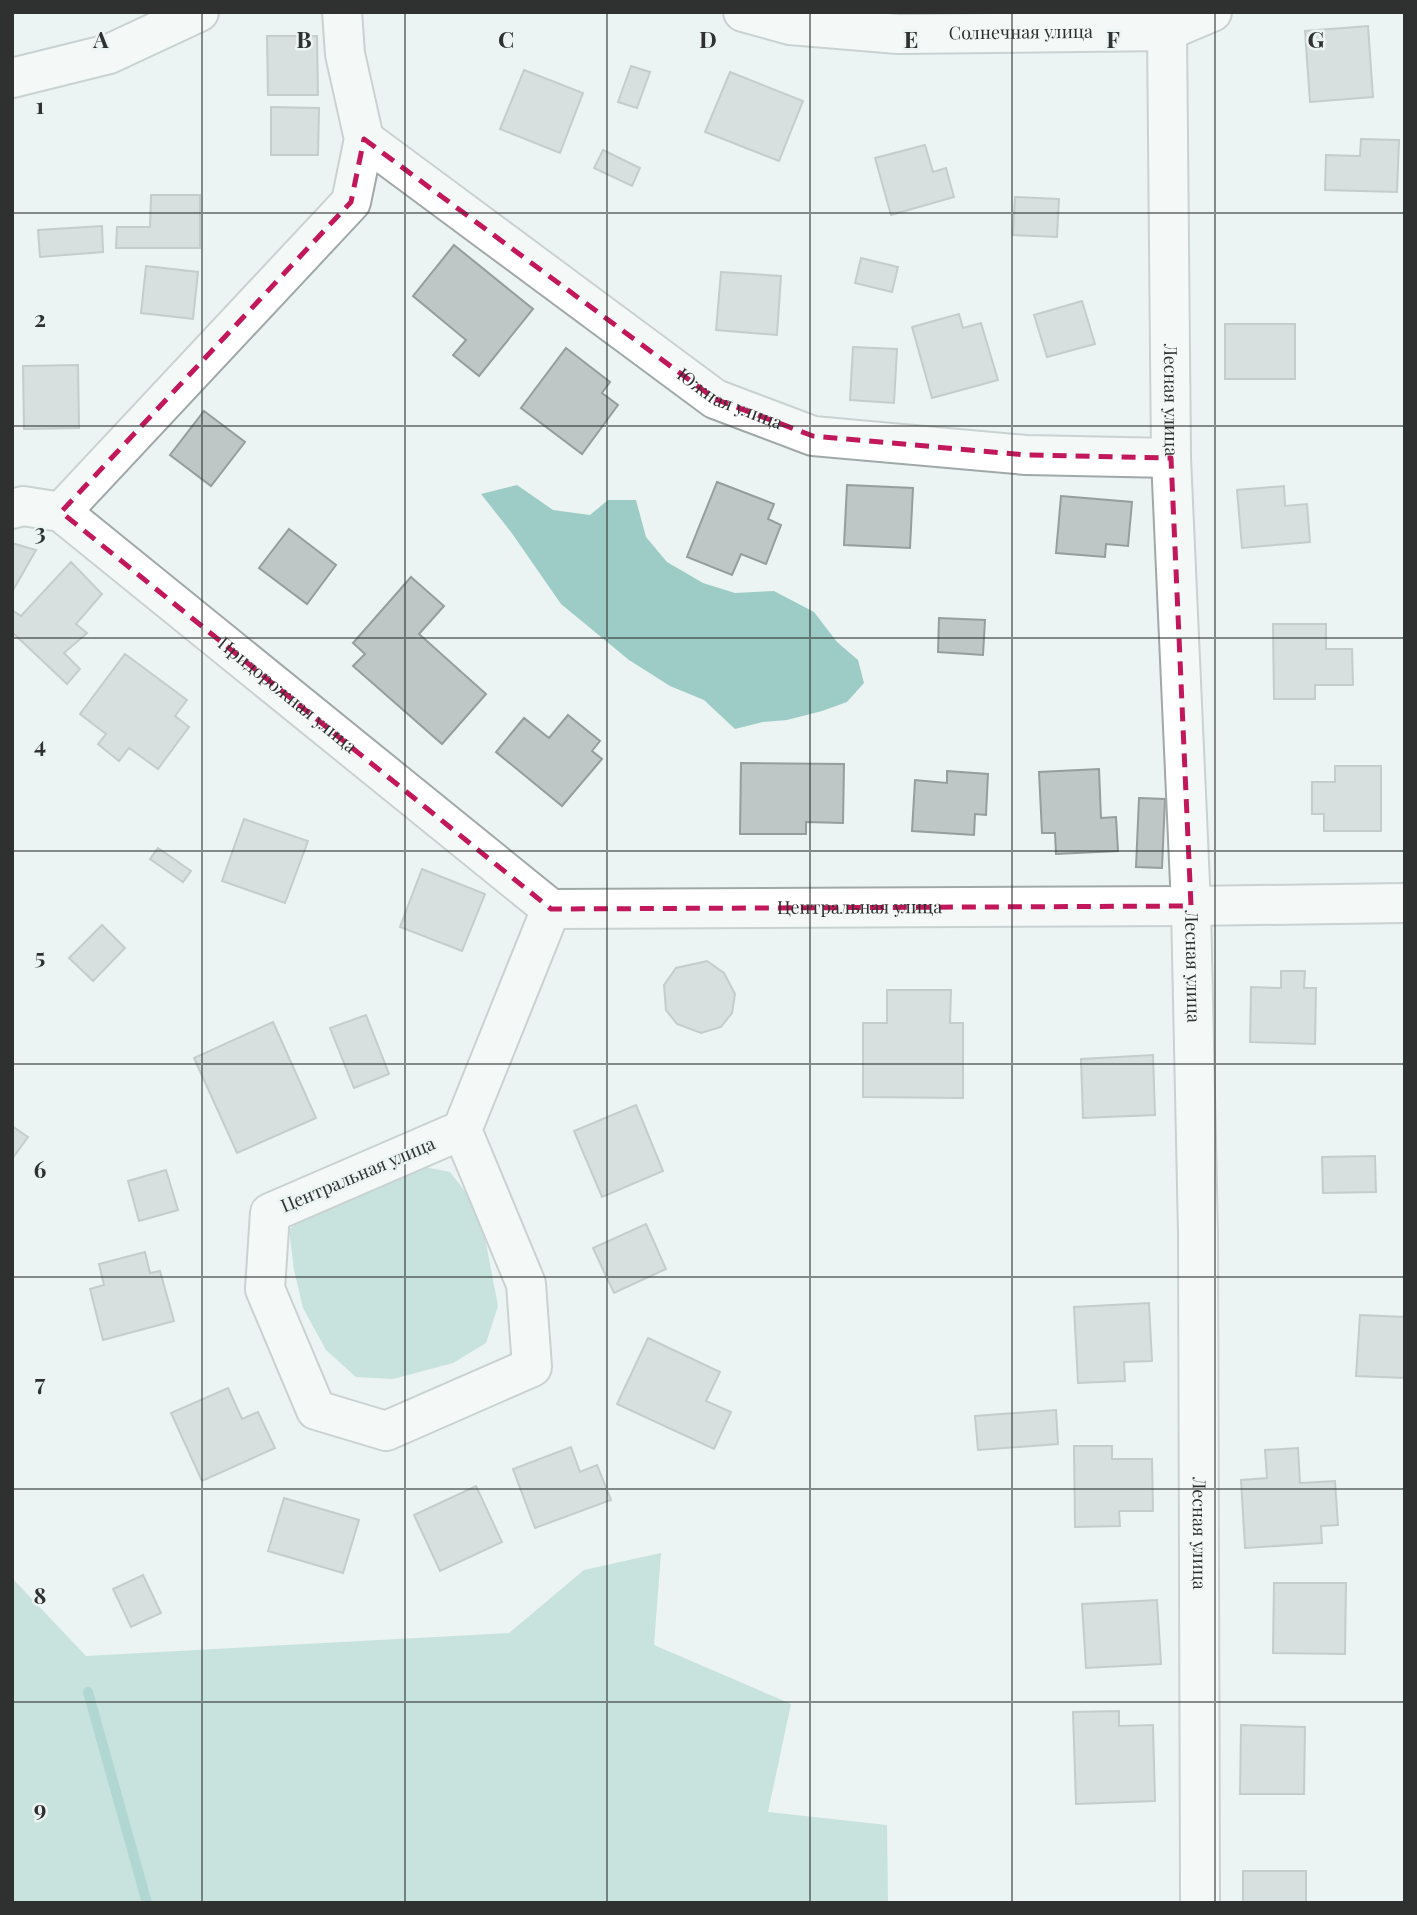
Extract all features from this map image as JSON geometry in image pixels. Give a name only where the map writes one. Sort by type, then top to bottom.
[{"type":"street","points":[[12,78],[109,54],[199,12]]},
{"type":"street","points":[[12,509],[23,506],[61,512],[351,202],[364,139],[345,54],[342,12]]},
{"type":"street","name":"Солнечная улица","points":[[743,12],[790,25],[898,34],[1167,31],[1212,12]]},
{"type":"street","name":"Лесная улица","points":[[1167,31],[1171,458],[1191,906],[1198,1233],[1200,1903]]},
{"type":"street","name":"Южная улица","points":[[364,139],[715,399],[813,436],[1026,455],[1171,458]]},
{"type":"street","name":"Придорожная улица","points":[[61,512],[551,909]]},
{"type":"street","name":"Центральная улица","points":[[551,909],[1405,903]]},
{"type":"street","points":[[462,1130],[551,909]]},
{"type":"street","name":"Центральная улица","points":[[462,1130],[526,1284],[532,1367],[386,1431],[316,1410],[265,1289],[270,1213],[462,1130]]},
{"type":"highlighted area","points":[[364,139],[715,399],[813,436],[1026,455],[1171,458],[1191,906],[551,909],[61,512],[351,202]]},
{"type":"shaded area","points":[[517,485],[553,510],[590,515],[608,500],[636,500],[646,537],[667,562],[703,583],[735,593],[774,591],[814,612],[837,642],[858,660],[864,683],[847,702],[822,711],[735,729],[704,700],[670,686],[629,660],[561,604],[481,494]]},
{"type":"shaded area","points":[[425,1167],[450,1172],[474,1203],[486,1243],[498,1306],[486,1343],[453,1363],[393,1379],[356,1377],[326,1350],[303,1308],[294,1270],[289,1230],[307,1211]]},
{"type":"shaded area","points":[[661,1553],[654,1645],[791,1704],[768,1812],[887,1825],[888,1903],[12,1903],[12,1578],[86,1656],[509,1633],[584,1570]]},
{"type":"building","points":[[1368,26],[1373,97],[1310,102],[1305,31]]},
{"type":"building","points":[[267,36],[317,36],[318,95],[268,95]]},
{"type":"building","points":[[631,66],[650,72],[637,108],[618,102]]},
{"type":"building","points":[[524,70],[583,93],[560,153],[500,129]]},
{"type":"building","points":[[730,72],[803,101],[779,161],[705,132]]},
{"type":"building","points":[[271,107],[319,108],[318,155],[271,155]]},
{"type":"building","points":[[1361,139],[1399,140],[1397,192],[1325,190],[1326,155],[1360,156]]},
{"type":"building","points":[[925,145],[933,172],[946,168],[954,197],[891,215],[875,158]]},
{"type":"building","points":[[603,150],[640,168],[632,186],[594,168]]},
{"type":"building","points":[[151,195],[200,195],[200,248],[116,248],[117,227],[150,227]]},
{"type":"building","points":[[1015,197],[1059,199],[1057,237],[1013,235]]},
{"type":"building","points":[[102,226],[103,252],[40,257],[38,230]]},
{"type":"building","points":[[454,245],[533,309],[479,376],[453,355],[466,340],[413,296]]},
{"type":"building","points":[[861,258],[898,267],[892,292],[855,283]]},
{"type":"building","points":[[146,266],[198,272],[193,319],[141,313]]},
{"type":"building","points":[[721,272],[781,276],[777,335],[716,330]]},
{"type":"building","points":[[1082,301],[1095,344],[1047,357],[1034,315]]},
{"type":"building","points":[[959,314],[963,328],[981,323],[998,380],[932,398],[912,327]]},
{"type":"building","points":[[1225,324],[1295,324],[1295,379],[1225,379]]},
{"type":"building","points":[[853,347],[897,349],[894,403],[850,400]]},
{"type":"building","points":[[566,348],[610,382],[602,393],[618,405],[582,454],[521,408]]},
{"type":"building","points":[[78,365],[79,428],[24,429],[23,366]]},
{"type":"building","points":[[204,411],[245,442],[211,486],[170,455]]},
{"type":"building","points":[[717,482],[774,504],[768,519],[781,525],[766,564],[741,554],[732,575],[687,557]]},
{"type":"building","points":[[847,485],[913,488],[910,548],[844,545]]},
{"type":"building","points":[[1284,486],[1285,506],[1307,504],[1310,542],[1242,548],[1237,490]]},
{"type":"building","points":[[1061,496],[1132,502],[1128,546],[1106,544],[1105,557],[1056,553]]},
{"type":"building","points":[[289,529],[336,565],[307,604],[259,568]]},
{"type":"building","points":[[12,543],[36,550],[12,592]]},
{"type":"building","points":[[71,562],[102,594],[76,624],[87,633],[64,653],[80,669],[67,684],[12,632],[12,610],[21,616]]},
{"type":"building","points":[[411,577],[444,606],[419,634],[486,694],[442,744],[353,666],[365,654],[353,643]]},
{"type":"building","points":[[939,618],[985,620],[983,655],[938,652]]},
{"type":"building","points":[[1273,624],[1326,624],[1326,649],[1352,649],[1353,685],[1315,685],[1315,699],[1274,699]]},
{"type":"building","points":[[125,654],[187,700],[175,716],[189,727],[158,769],[129,748],[119,761],[98,744],[106,734],[80,714]]},
{"type":"building","points":[[568,715],[600,741],[592,751],[602,759],[562,806],[496,752],[524,718],[549,738]]},
{"type":"building","points":[[741,763],[844,764],[843,823],[806,822],[806,834],[740,834]]},
{"type":"building","points":[[1335,766],[1381,766],[1381,831],[1324,831],[1324,814],[1312,814],[1312,782],[1335,782]]},
{"type":"building","points":[[1099,769],[1101,818],[1116,817],[1118,851],[1056,854],[1055,833],[1042,833],[1039,772]]},
{"type":"building","points":[[947,771],[988,774],[986,815],[975,814],[974,835],[912,831],[915,780],[947,783]]},
{"type":"building","points":[[1139,798],[1165,799],[1162,868],[1136,867]]},
{"type":"building","points":[[244,819],[308,841],[285,903],[222,881]]},
{"type":"building","points":[[158,848],[191,871],[183,882],[150,859]]},
{"type":"building","points":[[422,869],[485,894],[462,951],[400,927]]},
{"type":"building","points":[[102,925],[125,948],[93,981],[69,958]]},
{"type":"building","points":[[707,961],[724,973],[735,994],[732,1013],[721,1027],[701,1033],[677,1024],[666,1010],[664,985],[676,968]]},
{"type":"building","points":[[1281,971],[1305,971],[1304,988],[1316,988],[1315,1044],[1250,1042],[1251,987],[1281,988]]},
{"type":"building","points":[[887,990],[951,990],[950,1023],[963,1023],[963,1098],[863,1097],[863,1023],[887,1023]]},
{"type":"building","points":[[366,1015],[389,1074],[354,1088],[330,1028]]},
{"type":"building","points":[[273,1022],[316,1118],[237,1153],[194,1058]]},
{"type":"building","points":[[1153,1055],[1155,1115],[1083,1118],[1081,1059]]},
{"type":"building","points":[[636,1105],[663,1171],[602,1197],[574,1131]]},
{"type":"building","points":[[12,1126],[28,1137],[12,1159]]},
{"type":"building","points":[[1375,1156],[1376,1192],[1323,1193],[1322,1157]]},
{"type":"building","points":[[166,1170],[178,1210],[139,1221],[128,1181]]},
{"type":"building","points":[[646,1224],[666,1269],[614,1293],[593,1248]]},
{"type":"building","points":[[145,1252],[150,1273],[160,1271],[174,1321],[103,1340],[90,1289],[104,1285],[99,1264]]},
{"type":"building","points":[[1149,1303],[1152,1361],[1124,1362],[1125,1381],[1078,1383],[1074,1307]]},
{"type":"building","points":[[1360,1315],[1405,1317],[1405,1378],[1356,1376]]},
{"type":"building","points":[[648,1338],[720,1372],[706,1401],[731,1412],[714,1449],[617,1404]]},
{"type":"building","points":[[228,1388],[242,1419],[258,1412],[275,1448],[202,1481],[171,1413]]},
{"type":"building","points":[[1056,1410],[1058,1444],[978,1450],[975,1416]]},
{"type":"building","points":[[1074,1446],[1112,1446],[1112,1459],[1152,1459],[1153,1511],[1119,1511],[1120,1526],[1075,1527]]},
{"type":"building","points":[[571,1447],[580,1472],[597,1465],[611,1500],[535,1528],[513,1469]]},
{"type":"building","points":[[1298,1448],[1300,1483],[1335,1481],[1338,1525],[1321,1526],[1322,1543],[1245,1548],[1241,1480],[1267,1478],[1265,1450]]},
{"type":"building","points":[[476,1486],[502,1542],[440,1571],[414,1515]]},
{"type":"building","points":[[284,1498],[359,1520],[343,1573],[268,1551]]},
{"type":"building","points":[[143,1575],[161,1613],[131,1627],[113,1589]]},
{"type":"building","points":[[1274,1583],[1346,1583],[1345,1654],[1273,1653]]},
{"type":"building","points":[[1157,1600],[1161,1664],[1086,1668],[1082,1604]]},
{"type":"building","points":[[1119,1711],[1119,1726],[1153,1725],[1155,1801],[1076,1804],[1073,1712]]},
{"type":"building","points":[[1241,1725],[1305,1727],[1304,1794],[1240,1794]]},
{"type":"building","points":[[1243,1871],[1306,1871],[1306,1903],[1243,1903]]},
{"type":"waterway","points":[[88,1692],[147,1903]]}]
